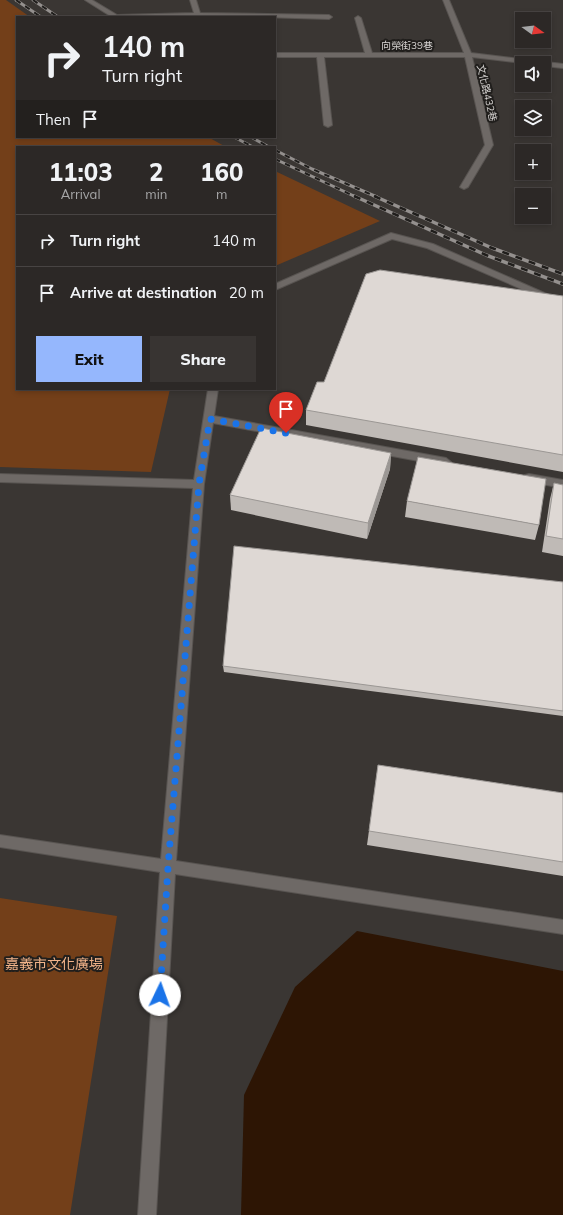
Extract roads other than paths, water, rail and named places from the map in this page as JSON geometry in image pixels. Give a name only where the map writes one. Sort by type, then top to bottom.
[{"type":"street","points":[[88,0],[114,16]]},
{"type":"street","points":[[193,0],[200,16]]},
{"type":"street","name":"文化路432巷","points":[[446,0],[468,55],[489,145],[464,188]]},
{"type":"street","points":[[276,17],[329,18]]},
{"type":"street","points":[[358,18],[369,55]]},
{"type":"street","name":"向榮街39巷","points":[[276,55],[468,55],[515,60]]},
{"type":"street","points":[[320,55],[328,125]]},
{"type":"street","points":[[551,65],[563,66]]},
{"type":"street","points":[[276,287],[391,236],[430,246],[563,304]]},
{"type":"street","points":[[147,1215],[168,867],[199,484],[210,419],[213,390]]},
{"type":"street","points":[[210,419],[453,464]]},
{"type":"street","points":[[516,475],[563,484]]},
{"type":"street","points":[[0,478],[199,484]]},
{"type":"street","points":[[0,842],[563,926]]},
{"type":"railway","points":[[16,0],[40,16]]},
{"type":"railway","points":[[33,0],[57,16]]},
{"type":"railway","points":[[236,138],[251,146]]},
{"type":"railway","points":[[253,138],[267,146]]},
{"type":"railway","points":[[276,151],[312,169],[377,197]]},
{"type":"railway","points":[[276,159],[356,197]]},
{"type":"railway","points":[[354,196],[486,255],[563,284]]},
{"type":"railway","points":[[374,196],[492,248],[563,274]]},
{"type":"park label","name":"嘉義市文化廣場","points":[[54,964]]}]
